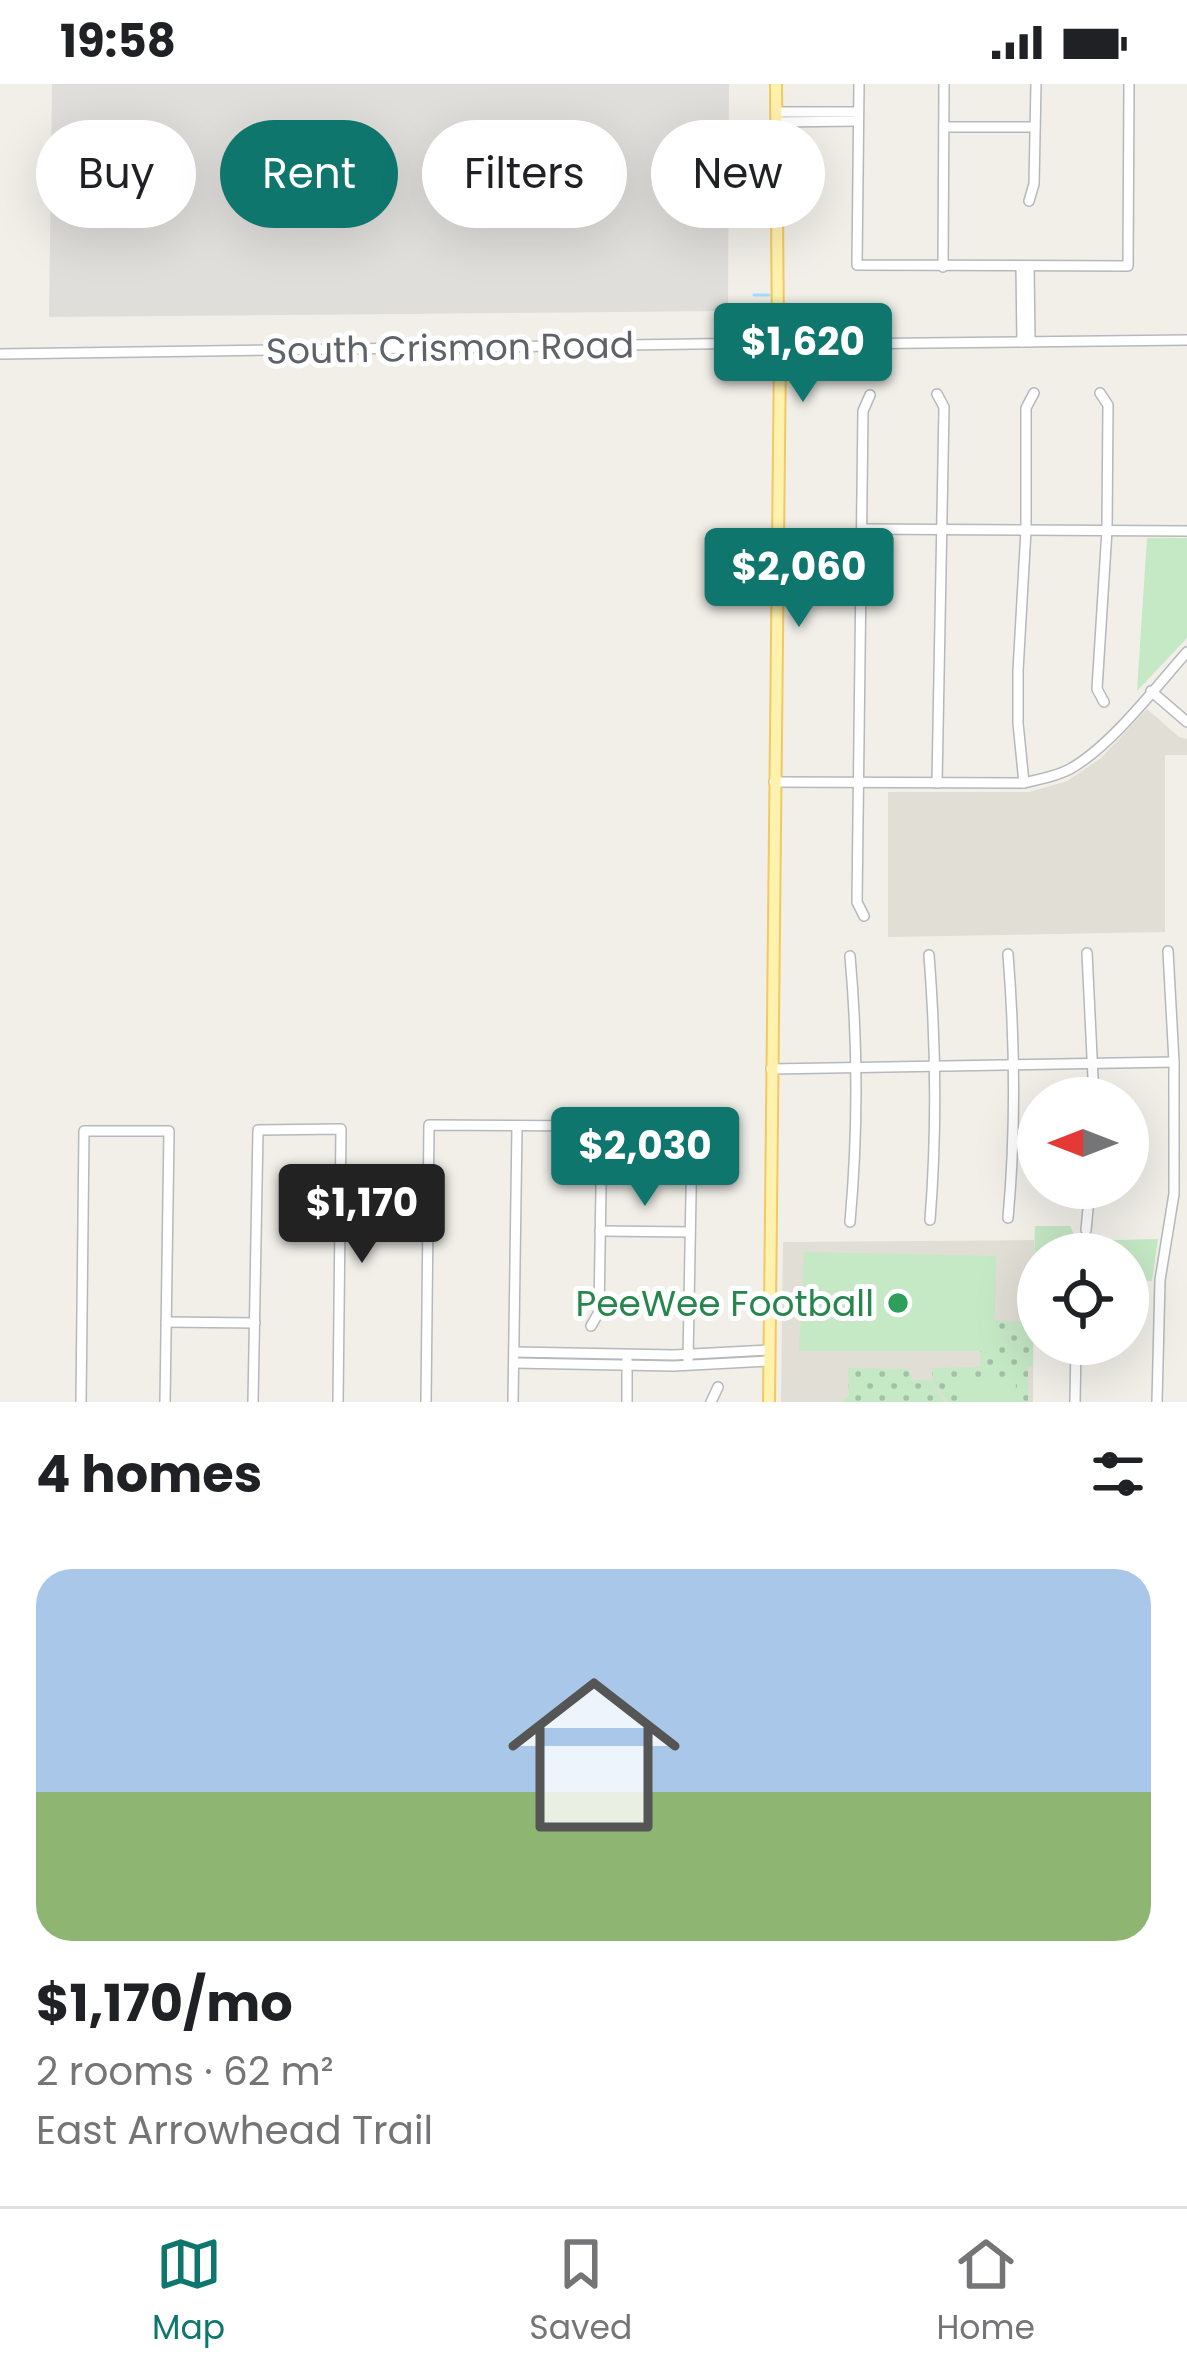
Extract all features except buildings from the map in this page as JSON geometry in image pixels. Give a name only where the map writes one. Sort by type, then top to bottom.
[{"type":"main road","points":[[769,1402],[780,353],[776,84]]},
{"type":"street","points":[[859,84],[857,265],[943,267],[1128,266],[1129,84]]},
{"type":"street","points":[[943,267],[944,84]]},
{"type":"street","points":[[1029,201],[1034,184],[1036,84]]},
{"type":"street","points":[[776,117],[858,116]]},
{"type":"street","points":[[944,127],[1035,127]]},
{"type":"street","points":[[1025,266],[1026,342]]},
{"type":"street","name":"South Crismon Road","points":[[0,354],[763,344],[778,338],[833,344],[1187,340]]},
{"type":"street","points":[[1024,783],[1018,671],[1026,408],[1034,393]]},
{"type":"street","points":[[1100,393],[1108,405],[1107,530],[1097,689],[1105,703]]},
{"type":"street","points":[[937,394],[944,407],[937,783]]},
{"type":"street","points":[[864,916],[857,902],[862,411],[871,395]]},
{"type":"street","points":[[862,529],[1187,531]]},
{"type":"street","points":[[773,782],[1024,783],[1051,777],[1098,748],[1187,652]]},
{"type":"street","points":[[1151,692],[1187,722]]},
{"type":"street","points":[[1157,1402],[1160,1280],[1174,1194],[1168,952]]},
{"type":"street","points":[[1087,953],[1094,1077]]},
{"type":"street","points":[[1008,954],[1015,1065],[1008,1218]]},
{"type":"street","points":[[929,955],[936,1066],[929,1220]]},
{"type":"street","points":[[850,956],[857,1148],[850,1222]]},
{"type":"street","points":[[771,1069],[1174,1062]]},
{"type":"street","points":[[688,1360],[692,1139],[700,1123]]},
{"type":"street","points":[[425,1402],[429,1125],[602,1126],[599,1312],[590,1326]]},
{"type":"street","points":[[513,1402],[517,1126]]},
{"type":"street","points":[[1174,1126],[1187,1126]]},
{"type":"street","points":[[253,1402],[257,1130],[341,1129],[338,1402]]},
{"type":"street","points":[[81,1402],[84,1131],[169,1131],[165,1402]]},
{"type":"street","points":[[1086,1230],[1088,1209]]},
{"type":"street","points":[[600,1231],[690,1232]]},
{"type":"street","points":[[166,1322],[255,1323]]},
{"type":"street","points":[[514,1358],[769,1356]]},
{"type":"street","points":[[626,1402],[627,1360]]},
{"type":"street","points":[[1075,1402],[1076,1365]]},
{"type":"street","points":[[711,1402],[718,1387]]},
{"type":"shaded area","points":[[52,84],[729,84],[729,120],[651,120],[651,228],[728,228],[728,311],[49,317],[50,228],[196,228],[196,120],[52,120]]},
{"type":"shaded area","points":[[1147,709],[1187,739],[1187,755],[1165,755],[1165,932],[888,937],[888,792],[1029,792],[1067,781],[1101,758]]},
{"type":"shaded area","points":[[1017,1240],[1017,1365],[1033,1365],[1033,1402],[781,1402],[783,1242]]},
{"type":"green space","points":[[1147,538],[1187,538],[1187,638],[1137,691]]},
{"type":"green space","points":[[1035,1226],[1070,1226],[1073,1233],[1035,1233]]},
{"type":"green space","points":[[1149,1239],[1158,1239],[1152,1281]]},
{"type":"green space","name":"PeeWee Football","points":[[804,1252],[996,1256],[994,1351],[799,1351]]},
{"type":"green space","points":[[980,1320],[1017,1321],[1017,1365],[1033,1365],[1028,1367],[1028,1402],[948,1402],[933,1383],[932,1368],[980,1367]]},
{"type":"green space","points":[[848,1368],[909,1369],[912,1380],[930,1380],[945,1402],[842,1402],[849,1396]]},
{"type":"green space","points":[[959,1383],[1016,1383],[1015,1402],[959,1402]]},
{"type":"waterway","points":[[754,295],[769,295]]},
{"type":"place","name":"PeeWee Football","points":[[898,1303]]}]
